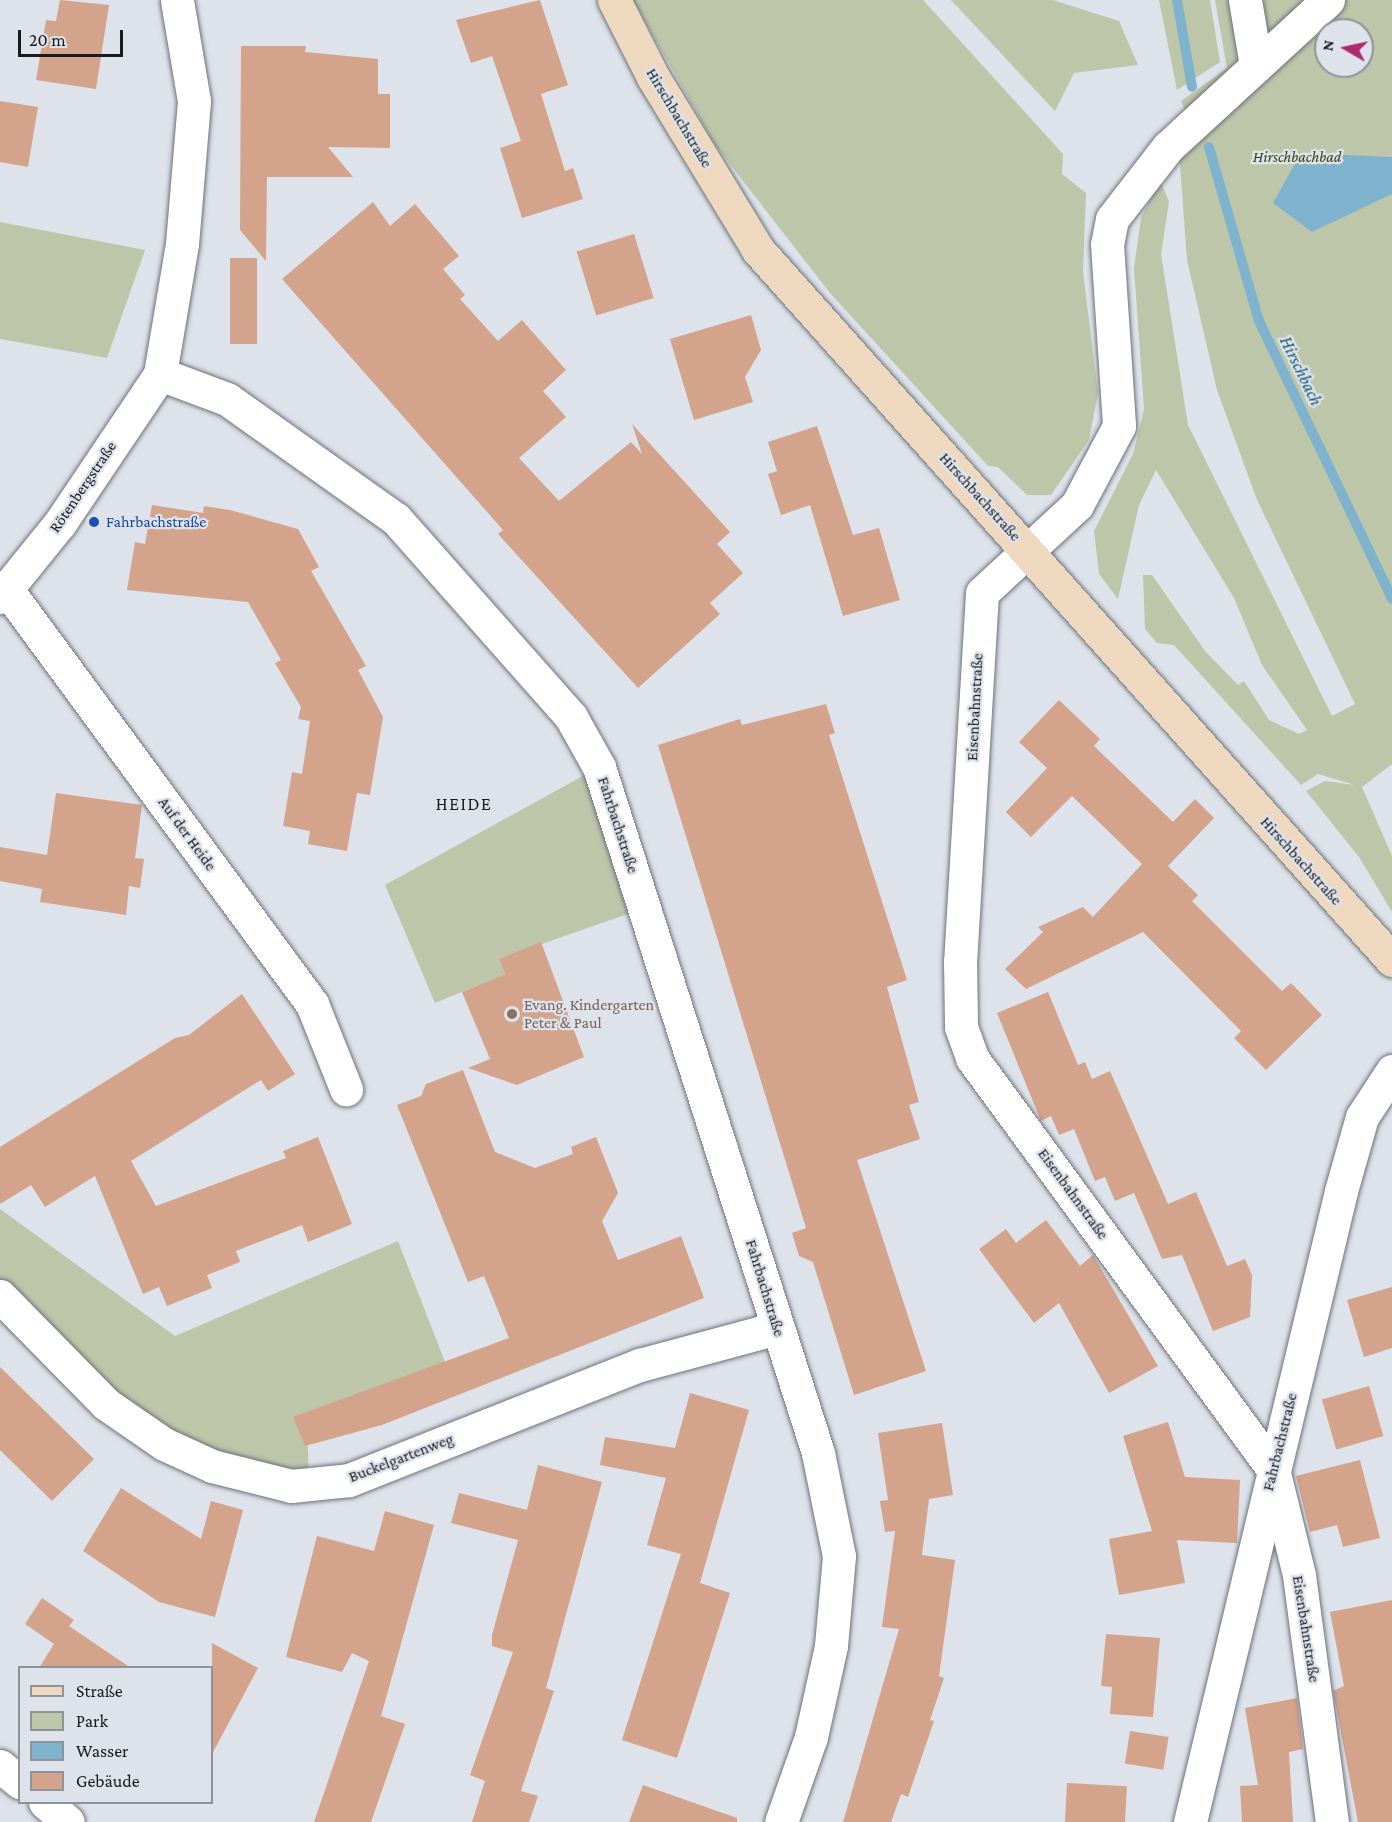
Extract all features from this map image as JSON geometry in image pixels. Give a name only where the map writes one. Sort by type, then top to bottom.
[{"type":"street","points":[[160,374],[182,244],[194,101],[177,0]]},
{"type":"street","name":"Hirschbachstraße","points":[[614,0],[653,77],[758,250],[1392,960]]},
{"type":"street","points":[[1245,0],[1256,66]]},
{"type":"street","name":"Eisenbahnstraße","points":[[1328,0],[1167,147],[1112,219],[1107,244],[1119,426],[1077,505],[1030,553],[982,594],[961,1027],[972,1058],[1273,1469],[1299,1575],[1332,1822]]},
{"type":"street","name":"Rötenbergstraße","points":[[4,594],[160,374]]},
{"type":"street","name":"Fahrbachstraße","points":[[160,374],[227,399],[396,519],[571,717],[599,767],[818,1453],[839,1556],[831,1646],[811,1737],[781,1822]]},
{"type":"street","name":"Auf der Heide","points":[[4,594],[312,1004],[346,1089]]},
{"type":"street","name":"Fahrbachstraße","points":[[1190,1822],[1273,1469],[1362,1117],[1392,1071]]},
{"type":"street","name":"Buckelgartenweg","points":[[0,1296],[106,1404],[164,1444],[212,1466],[291,1486],[349,1480],[640,1365],[777,1328]]},
{"type":"street","points":[[0,1766],[18,1780]]},
{"type":"street","points":[[46,1804],[68,1822]]},
{"type":"green space","points":[[633,0],[923,0],[1063,154],[1062,174],[1086,193],[1083,272],[1098,393],[1089,440],[1051,495],[1027,495],[998,467],[988,466],[830,293],[715,145]]},
{"type":"green space","points":[[951,0],[1053,0],[1119,21],[1138,65],[1074,73],[1055,111]]},
{"type":"green space","points":[[1159,0],[1210,0],[1220,62],[1177,90]]},
{"type":"green space","name":"Hirschbachbad","points":[[1215,0],[1392,0],[1392,764],[1362,787],[1392,856],[1392,912],[1359,857],[1306,791],[1325,781],[1355,785],[1318,774],[1301,785],[1174,645],[1157,643],[1145,629],[1143,575],[1152,575],[1205,651],[1238,685],[1244,681],[1269,720],[1299,734],[1307,730],[1262,665],[1234,598],[1156,470],[1139,505],[1118,599],[1099,574],[1094,531],[1133,454],[1144,409],[1134,268],[1141,218],[1160,180],[1169,202],[1161,254],[1188,425],[1332,716],[1355,704],[1257,500],[1217,390],[1187,260],[1179,151],[1199,142],[1181,101],[1227,68]]},
{"type":"green space","points":[[0,222],[145,250],[107,358],[0,339]]},
{"type":"green space","points":[[599,767],[645,908],[499,959],[505,974],[435,1003],[385,885]]},
{"type":"green space","points":[[0,1209],[175,1336],[398,1241],[445,1362],[307,1416],[309,1484],[164,1444],[0,1296]]},
{"type":"water","points":[[1301,153],[1392,157],[1392,194],[1312,232],[1273,203]]},
{"type":"building","points":[[60,0],[109,5],[96,89],[36,80],[46,20],[56,21]]},
{"type":"building","points":[[540,0],[568,85],[541,94],[565,171],[573,168],[583,199],[522,218],[500,148],[521,141],[492,56],[471,63],[456,20]]},
{"type":"building","points":[[241,46],[306,46],[305,52],[378,59],[378,94],[390,94],[390,148],[328,147],[353,177],[267,177],[266,261],[240,230]]},
{"type":"building","points":[[0,101],[38,107],[28,167],[0,162]]},
{"type":"building","points":[[373,202],[390,226],[415,204],[459,256],[443,269],[465,295],[460,299],[498,341],[522,320],[566,370],[543,391],[566,417],[519,458],[559,501],[631,442],[642,454],[632,424],[730,532],[717,544],[743,573],[710,603],[720,614],[638,688],[498,534],[503,530],[282,279]]},
{"type":"building","points":[[634,234],[654,298],[596,316],[577,252]]},
{"type":"building","points":[[230,258],[257,258],[257,344],[230,344]]},
{"type":"building","points":[[751,315],[761,350],[745,377],[753,402],[694,420],[670,339]]},
{"type":"building","points":[[817,426],[853,535],[879,528],[900,600],[843,616],[810,505],[781,515],[768,474],[777,471],[768,442]]},
{"type":"building","points":[[152,505],[203,513],[204,506],[230,510],[298,529],[319,567],[311,571],[366,666],[358,670],[383,717],[370,795],[357,793],[347,851],[308,844],[310,831],[283,826],[292,772],[302,774],[310,721],[298,719],[301,707],[275,663],[281,660],[248,602],[127,590],[135,542],[145,544]]},
{"type":"building","points":[[1059,700],[1100,739],[1094,746],[1173,822],[1195,799],[1214,818],[1168,866],[1198,895],[1192,901],[1282,991],[1291,983],[1322,1015],[1266,1070],[1234,1038],[1241,1031],[1143,932],[1026,989],[1005,969],[1043,932],[1038,927],[1083,907],[1093,917],[1142,864],[1072,796],[1031,837],[1006,812],[1047,768],[1019,742]]},
{"type":"building","points":[[826,704],[835,733],[829,735],[907,980],[887,987],[919,1102],[909,1105],[920,1139],[857,1160],[926,1371],[854,1395],[813,1262],[799,1256],[792,1233],[806,1228],[658,745],[740,719],[742,725]]},
{"type":"building","points":[[56,793],[142,805],[135,858],[144,859],[140,888],[129,886],[126,915],[40,902],[42,889],[0,881],[0,847],[47,855]]},
{"type":"building","name":"Evang. Kindergarten Peter & Paul","points":[[541,942],[584,1057],[517,1085],[468,1068],[490,1059],[462,992],[505,974],[499,959]]},
{"type":"building","points":[[1048,992],[1078,1065],[1085,1062],[1092,1079],[1110,1071],[1168,1204],[1196,1192],[1227,1266],[1245,1259],[1252,1275],[1250,1317],[1213,1331],[1182,1255],[1162,1259],[1134,1193],[1115,1201],[1105,1177],[1095,1181],[1074,1129],[1059,1135],[1051,1116],[1041,1121],[997,1013]]},
{"type":"building","points":[[242,994],[295,1074],[268,1091],[261,1080],[131,1161],[156,1206],[286,1158],[283,1151],[318,1137],[352,1224],[308,1242],[302,1225],[236,1251],[240,1262],[207,1275],[212,1288],[167,1306],[159,1287],[143,1294],[95,1176],[45,1207],[31,1185],[0,1204],[0,1147],[175,1038],[189,1035]]},
{"type":"building","points":[[463,1070],[495,1152],[535,1168],[573,1154],[571,1147],[596,1137],[618,1193],[602,1221],[618,1260],[681,1236],[704,1298],[382,1425],[305,1446],[293,1417],[509,1338],[484,1276],[468,1282],[397,1105],[421,1096],[426,1084]]},
{"type":"building","points":[[1046,1220],[1080,1266],[1093,1255],[1158,1366],[1109,1393],[1059,1303],[1034,1323],[979,1249],[1006,1229],[1016,1243]]},
{"type":"building","points":[[1392,1287],[1392,1348],[1364,1357],[1347,1300]]},
{"type":"building","points":[[0,1367],[94,1459],[52,1501],[0,1450]]},
{"type":"building","points":[[1369,1386],[1383,1436],[1336,1449],[1322,1400]]},
{"type":"building","points":[[690,1393],[749,1410],[700,1583],[730,1593],[677,1758],[622,1740],[681,1554],[647,1545],[666,1478],[600,1465],[605,1437],[675,1448]]},
{"type":"building","points":[[1168,1422],[1185,1477],[1240,1480],[1237,1543],[1177,1540],[1185,1583],[1119,1595],[1109,1539],[1152,1531],[1123,1436]]},
{"type":"building","points":[[942,1423],[953,1495],[929,1499],[922,1555],[955,1560],[939,1676],[944,1678],[930,1720],[934,1721],[908,1797],[901,1794],[891,1822],[843,1822],[899,1629],[882,1627],[895,1531],[885,1532],[880,1501],[888,1500],[878,1433]]},
{"type":"building","points":[[1360,1460],[1380,1538],[1343,1547],[1337,1525],[1310,1532],[1296,1476]]},
{"type":"building","points":[[538,1465],[602,1482],[546,1688],[554,1691],[521,1791],[538,1796],[529,1822],[472,1822],[485,1781],[470,1775],[513,1652],[492,1646],[492,1635],[518,1540],[451,1523],[459,1493],[527,1510]]},
{"type":"building","points":[[121,1488],[201,1539],[211,1501],[243,1510],[215,1617],[159,1602],[83,1551]]},
{"type":"building","points":[[385,1511],[434,1525],[381,1716],[405,1724],[371,1822],[314,1822],[369,1661],[352,1653],[342,1672],[286,1657],[317,1536],[374,1551]]},
{"type":"building","points":[[42,1598],[74,1620],[69,1626],[128,1666],[40,1666],[54,1644],[25,1624]]},
{"type":"building","points":[[1392,1600],[1392,1822],[1358,1822],[1333,1691],[1344,1686],[1330,1612]]},
{"type":"building","points":[[1106,1634],[1160,1638],[1153,1717],[1110,1714],[1112,1687],[1101,1686]]},
{"type":"building","points":[[212,1643],[258,1668],[213,1752],[213,1666]]},
{"type":"building","points":[[1297,1698],[1303,1749],[1289,1752],[1293,1822],[1242,1822],[1240,1786],[1258,1785],[1245,1708]]},
{"type":"building","points":[[1130,1731],[1169,1737],[1163,1770],[1125,1764]]},
{"type":"building","points":[[1067,1783],[1127,1786],[1125,1822],[1065,1822]]},
{"type":"building","points":[[643,1785],[737,1818],[737,1822],[629,1822]]},
{"type":"waterway","name":"Hirschbach","points":[[1177,0],[1192,87]]},
{"type":"waterway","name":"Hirschbach","points":[[1209,147],[1259,321],[1392,599]]},
{"type":"place","name":"Fahrbachstraße","points":[[94,522]]},
{"type":"place","name":"Evang. Kindergarten Peter & Paul","points":[[512,1014]]},
{"type":"district","name":"HEIDE","points":[[464,804]]}]
